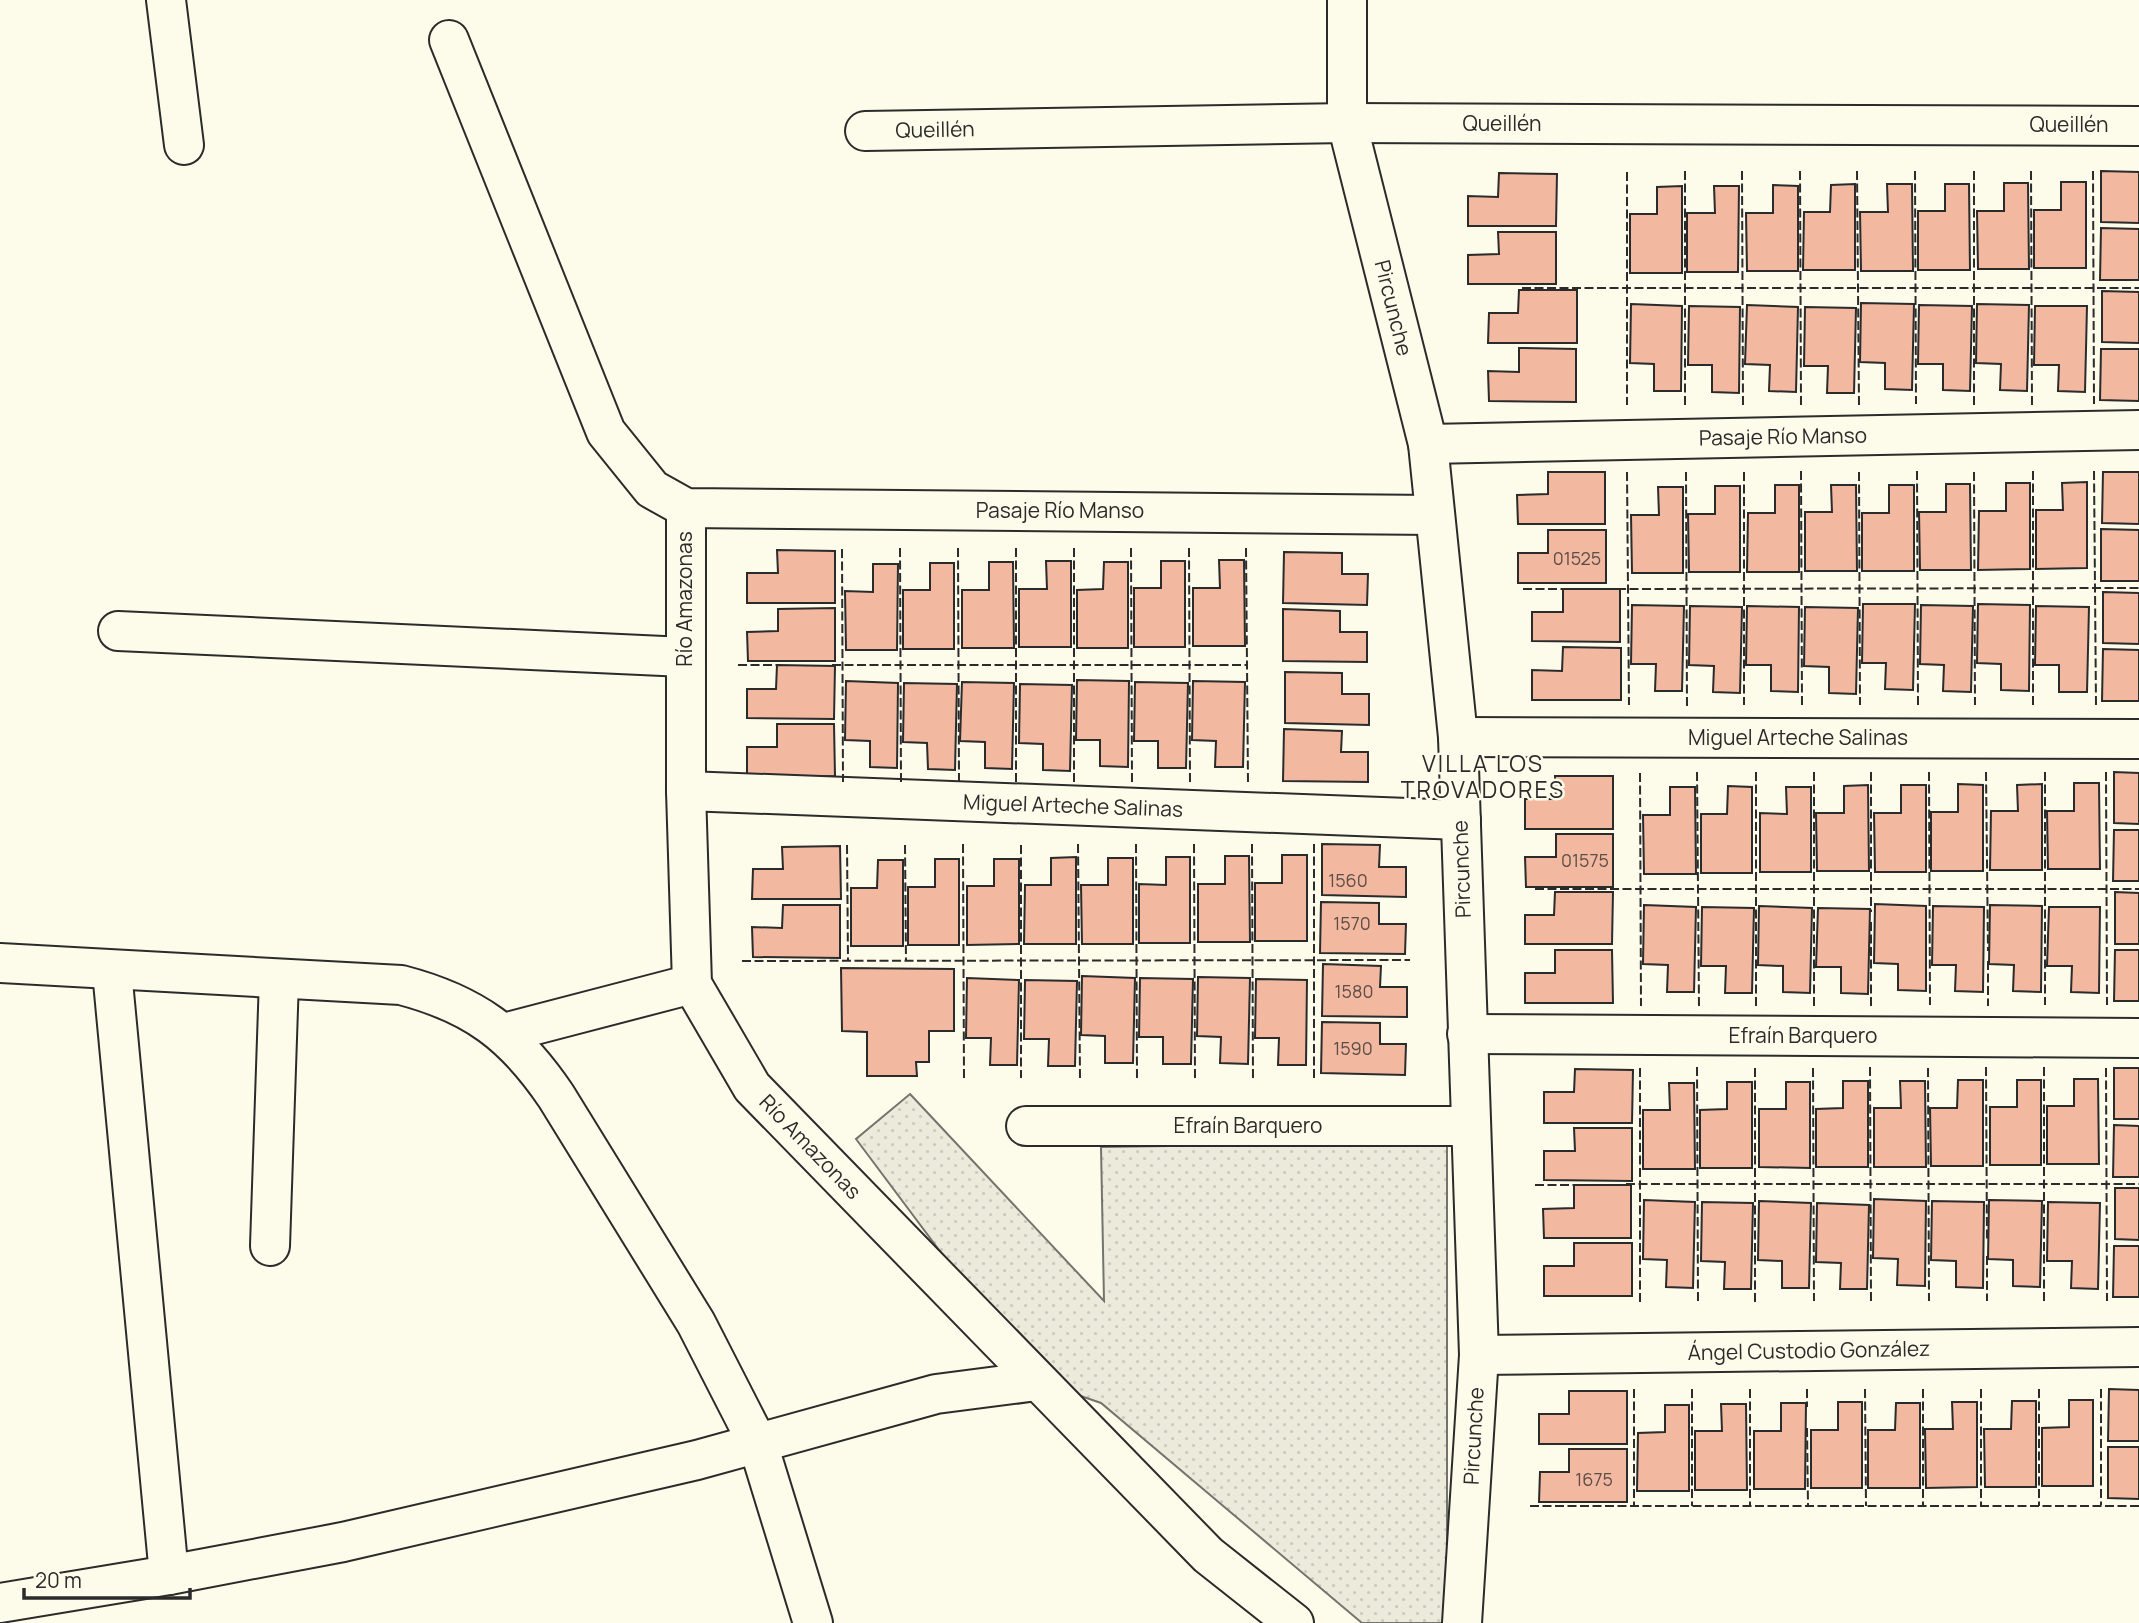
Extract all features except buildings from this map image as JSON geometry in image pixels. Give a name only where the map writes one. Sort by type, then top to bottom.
[{"type":"street","points":[[166,0],[184,145]]},
{"type":"street","name":"Pircunche","points":[[1347,0],[1347,123],[1428,444],[1458,737],[1469,1126],[1479,1355],[1462,1623]]},
{"type":"street","points":[[449,40],[606,432],[652,489],[686,508]]},
{"type":"street","name":"Queillén","points":[[865,131],[1347,123],[2139,126]]},
{"type":"street","name":"Pasaje Río Manso","points":[[1428,444],[2139,430]]},
{"type":"street","name":"Pasaje Río Manso","points":[[686,508],[1435,515]]},
{"type":"street","name":"Río Amazonas","points":[[686,508],[686,791],[692,984],[752,1087],[1208,1555],[1294,1623]]},
{"type":"street","points":[[118,631],[685,657]]},
{"type":"street","name":"Miguel Arteche Salinas","points":[[1458,737],[2139,739]]},
{"type":"street","name":"Miguel Arteche Salinas","points":[[686,791],[1461,820]]},
{"type":"street","points":[[0,962],[112,971],[401,985],[436,995],[470,1010],[504,1033],[533,1062],[695,1323],[758,1444],[813,1623]]},
{"type":"street","points":[[112,971],[169,1575]]},
{"type":"street","points":[[270,1246],[279,979]]},
{"type":"street","points":[[504,1033],[692,984]]},
{"type":"street","name":"Efraín Barquero","points":[[1467,1034],[2139,1038]]},
{"type":"street","name":"Efraín Barquero","points":[[1026,1126],[1469,1126]]},
{"type":"street","name":"Ángel Custodio González","points":[[1479,1355],[2139,1347]]},
{"type":"street","points":[[0,1603],[169,1575],[342,1542],[758,1444],[936,1394],[1037,1381]]},
{"type":"shaded area","points":[[910,1094],[1104,1301],[1101,1147],[1447,1142],[1447,1623],[1362,1623],[1101,1403],[1037,1381],[856,1139]]},
{"type":"fence","points":[[1685,171],[1685,405]]},
{"type":"fence","points":[[1742,171],[1743,405]]},
{"type":"fence","points":[[1800,171],[1801,405]]},
{"type":"fence","points":[[1857,171],[1859,405]]},
{"type":"fence","points":[[1915,171],[1916,404]]},
{"type":"fence","points":[[1974,171],[1974,405]]},
{"type":"fence","points":[[2031,171],[2032,405]]},
{"type":"fence","points":[[2093,171],[2094,404]]},
{"type":"fence","points":[[1627,172],[1627,405]]},
{"type":"fence","points":[[1522,288],[2139,288]]},
{"type":"fence","points":[[1801,471],[1802,705]]},
{"type":"fence","points":[[1917,471],[1918,705]]},
{"type":"fence","points":[[2033,471],[2033,705]]},
{"type":"fence","points":[[2094,471],[2096,705]]},
{"type":"fence","points":[[1627,472],[1629,705]]},
{"type":"fence","points":[[1686,472],[1687,706]]},
{"type":"fence","points":[[1744,472],[1744,705]]},
{"type":"fence","points":[[1859,472],[1860,705]]},
{"type":"fence","points":[[1974,472],[1975,705]]},
{"type":"fence","points":[[900,548],[901,782]]},
{"type":"fence","points":[[958,548],[959,782]]},
{"type":"fence","points":[[1016,548],[1016,782]]},
{"type":"fence","points":[[1074,548],[1074,782]]},
{"type":"fence","points":[[1131,548],[1132,782]]},
{"type":"fence","points":[[1189,548],[1190,782]]},
{"type":"fence","points":[[1246,548],[1248,782]]},
{"type":"fence","points":[[842,549],[843,782]]},
{"type":"fence","points":[[1617,589],[2139,588]]},
{"type":"fence","points":[[1523,589],[1565,589]]},
{"type":"fence","points":[[738,665],[780,665]]},
{"type":"fence","points":[[832,665],[1247,665]]},
{"type":"fence","points":[[1697,772],[1699,1006]]},
{"type":"fence","points":[[1756,772],[1756,1006]]},
{"type":"fence","points":[[1814,772],[1814,1006]]},
{"type":"fence","points":[[1871,772],[1871,912]]},
{"type":"fence","points":[[1929,772],[1930,1005]]},
{"type":"fence","points":[[1986,772],[1988,951]]},
{"type":"fence","points":[[2045,772],[2045,1005]]},
{"type":"fence","points":[[2106,772],[2107,1005]]},
{"type":"fence","points":[[1640,773],[1641,1006]]},
{"type":"fence","points":[[963,844],[964,1078]]},
{"type":"fence","points":[[1078,844],[1080,1078]]},
{"type":"fence","points":[[1136,844],[1137,1078]]},
{"type":"fence","points":[[1194,844],[1195,1078]]},
{"type":"fence","points":[[1252,844],[1253,1078]]},
{"type":"fence","points":[[1314,844],[1314,1078]]},
{"type":"fence","points":[[847,845],[848,961]]},
{"type":"fence","points":[[905,845],[906,961]]},
{"type":"fence","points":[[1021,845],[1021,1078]]},
{"type":"fence","points":[[1535,889],[2139,889]]},
{"type":"fence","points":[[1871,922],[1871,1006]]},
{"type":"fence","points":[[742,961],[1410,960]]},
{"type":"fence","points":[[1988,961],[1988,1006]]},
{"type":"fence","points":[[1697,1067],[1698,1301]]},
{"type":"fence","points":[[1870,1067],[1871,1301]]},
{"type":"fence","points":[[1986,1067],[1987,1242]]},
{"type":"fence","points":[[2044,1067],[2044,1301]]},
{"type":"fence","points":[[1640,1068],[1640,1302]]},
{"type":"fence","points":[[1755,1068],[1755,1302]]},
{"type":"fence","points":[[1813,1068],[1814,1301]]},
{"type":"fence","points":[[1928,1068],[1929,1301]]},
{"type":"fence","points":[[2106,1068],[2107,1301]]},
{"type":"fence","points":[[1626,1184],[2139,1184]]},
{"type":"fence","points":[[1535,1185],[1577,1185]]},
{"type":"fence","points":[[1987,1256],[1987,1301]]},
{"type":"fence","points":[[1634,1389],[1634,1506]]},
{"type":"fence","points":[[1692,1389],[1692,1506]]},
{"type":"fence","points":[[1750,1389],[1750,1506]]},
{"type":"fence","points":[[1807,1389],[1807,1407]]},
{"type":"fence","points":[[1865,1389],[1866,1506]]},
{"type":"fence","points":[[1923,1389],[1923,1505]]},
{"type":"fence","points":[[1981,1389],[1981,1506]]},
{"type":"fence","points":[[2039,1389],[2039,1506]]},
{"type":"fence","points":[[2101,1389],[2101,1505]]},
{"type":"fence","points":[[1807,1428],[1808,1505]]},
{"type":"fence","points":[[1530,1506],[2139,1506]]},
{"type":"district","name":"VILLA LOS TROVADORES","points":[[1483,777]]}]
